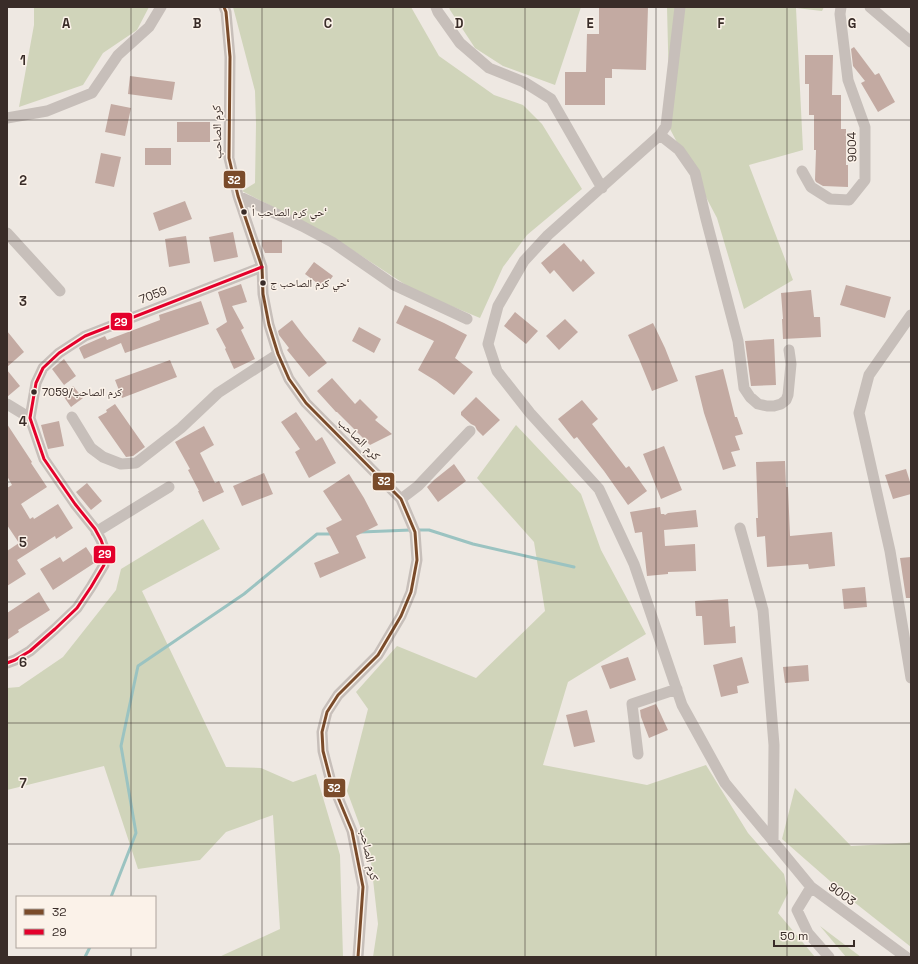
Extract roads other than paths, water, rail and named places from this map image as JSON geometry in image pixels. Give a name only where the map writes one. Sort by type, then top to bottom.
[{"type":"street","points":[[7,118],[47,111],[92,93],[118,55],[149,27],[161,7]]},
{"type":"street","name":"كرم الصاحب","points":[[224,7],[226,12],[230,57],[228,158],[238,196],[262,267],[264,294],[269,325],[278,354],[289,378],[306,403],[401,499],[416,532],[417,560],[412,592],[401,616],[378,655],[338,695],[327,712],[322,732],[323,752],[330,778],[352,831],[363,887],[358,957]]},
{"type":"street","points":[[436,7],[460,43],[489,68],[524,82],[551,99],[602,188]]},
{"type":"street","points":[[680,7],[666,126],[660,135],[548,235],[524,261],[498,306],[488,344],[497,371],[530,413],[599,489],[634,564],[682,705],[725,783],[772,842],[811,887]]},
{"type":"street","name":"9004","points":[[802,171],[811,187],[830,200],[848,200],[865,180],[865,127],[848,80],[840,14],[841,7]]},
{"type":"street","points":[[870,7],[911,42]]},
{"type":"street","points":[[660,135],[679,150],[696,174],[706,219],[738,341],[744,388],[750,397],[758,404],[774,406],[781,404],[786,400],[788,395],[791,364],[789,350]]},
{"type":"street","points":[[238,196],[332,242],[394,285],[467,319]]},
{"type":"street","points":[[7,233],[60,291]]},
{"type":"street","name":"7059","points":[[30,418],[36,383],[43,368],[66,348],[85,336],[262,267]]},
{"type":"street","points":[[911,315],[869,375],[858,413],[890,551],[911,678]]},
{"type":"street","points":[[72,417],[91,448],[103,457],[121,464],[136,463],[181,428],[218,393],[278,354]]},
{"type":"street","points":[[7,404],[30,418],[44,459],[96,532],[105,551],[104,565],[76,608],[55,629],[30,650],[15,660],[7,663]]},
{"type":"street","points":[[401,499],[418,486],[470,431]]},
{"type":"street","points":[[96,532],[169,487]]},
{"type":"street","points":[[740,528],[763,610],[774,745],[772,842]]},
{"type":"street","points":[[638,754],[632,704],[677,689]]},
{"type":"street","name":"9003","points":[[829,957],[808,933],[797,910],[811,887],[906,957]]},
{"type":"waterway","points":[[361,532],[411,530]]},
{"type":"waterway","points":[[417,530],[429,530],[473,544],[574,567]]},
{"type":"waterway","points":[[111,896],[136,833],[121,746],[138,666],[244,594],[317,534],[331,534]]},
{"type":"waterway","points":[[85,957],[90,948]]},
{"type":"place","name":"حي كرم الصاحب أ‘","points":[[244,212]]},
{"type":"place","name":"حي كرم الصاحب ج‘","points":[[263,283]]},
{"type":"place","name":"كرم الصاحب/7059","points":[[34,392]]}]
